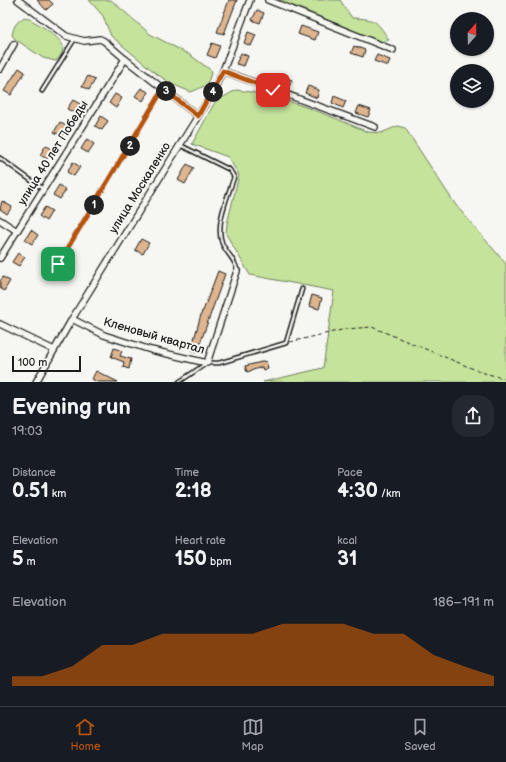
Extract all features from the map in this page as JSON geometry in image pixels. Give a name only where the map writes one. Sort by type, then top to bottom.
[{"type":"street","points":[[18,0],[66,36],[74,40],[84,41],[100,39],[104,41],[198,116]]},
{"type":"street","name":"улица Москаленко","points":[[36,382],[72,319],[198,116],[223,71],[250,0]]},
{"type":"street","points":[[268,0],[392,50]]},
{"type":"street","points":[[0,68],[14,44]]},
{"type":"street","name":"улица 40 лет Победы","points":[[0,258],[125,59]]},
{"type":"street","points":[[223,71],[375,126]]},
{"type":"street","points":[[0,220],[17,231]]},
{"type":"street","name":"Кленовый квартал","points":[[72,319],[104,335],[151,350],[207,363],[237,271]]},
{"type":"street","points":[[0,324],[54,350]]},
{"type":"lane","points":[[42,91],[74,40]]},
{"type":"lane","points":[[58,264],[163,89]]},
{"type":"lane","points":[[180,146],[230,170],[234,177],[221,229],[222,242],[235,264],[237,271]]},
{"type":"lane","points":[[0,158],[43,189]]},
{"type":"lane","points":[[179,382],[207,363],[219,363],[286,343],[302,289]]},
{"type":"path","points":[[286,343],[346,329],[372,327],[481,372],[506,380]]},
{"type":"green space","points":[[89,0],[111,0],[150,34],[190,55],[212,71],[207,85],[191,92],[174,85],[158,75],[111,36],[103,16]]},
{"type":"green space","points":[[279,0],[340,0],[352,18],[366,19],[375,22],[389,40],[381,42]]},
{"type":"green space","points":[[25,17],[48,30],[62,44],[63,48],[61,55],[56,61],[43,58],[15,39],[12,35],[16,24]]},
{"type":"green space","points":[[236,90],[270,96],[303,106],[368,132],[381,133],[398,126],[405,128],[455,204],[506,264],[506,382],[263,382],[323,368],[334,291],[250,275],[226,234],[239,175],[228,157],[192,144],[215,102]]},
{"type":"building","points":[[37,0],[49,0],[53,4],[46,10]]},
{"type":"building","points":[[229,0],[237,0],[224,34],[217,32]]},
{"type":"building","points":[[257,10],[264,13],[260,23],[252,20]]},
{"type":"building","points":[[301,26],[318,32],[315,40],[298,34]]},
{"type":"building","points":[[248,32],[256,35],[251,46],[244,43]]},
{"type":"building","points":[[212,43],[220,46],[215,58],[207,55]]},
{"type":"building","points":[[354,46],[365,50],[363,57],[351,53]]},
{"type":"building","points":[[241,53],[248,56],[244,66],[236,64]]},
{"type":"building","points":[[377,55],[390,60],[388,66],[374,61]]},
{"type":"building","points":[[19,68],[25,72],[11,95],[4,91]]},
{"type":"building","points":[[88,76],[95,80],[89,90],[82,86]]},
{"type":"building","points":[[280,76],[292,80],[289,87],[278,83]]},
{"type":"building","points":[[308,86],[319,90],[317,98],[305,93]]},
{"type":"building","points":[[141,88],[148,92],[143,101],[135,96]]},
{"type":"building","points":[[115,94],[122,98],[116,108],[109,103]]},
{"type":"building","points":[[334,96],[346,101],[343,108],[332,103]]},
{"type":"building","points":[[73,100],[80,104],[75,113],[67,109]]},
{"type":"building","points":[[359,106],[371,110],[368,117],[356,113]]},
{"type":"building","points":[[101,116],[108,121],[102,130],[95,126]]},
{"type":"building","points":[[60,122],[67,127],[62,136],[54,132]]},
{"type":"building","points":[[87,139],[94,144],[88,153],[81,149]]},
{"type":"building","points":[[46,145],[53,150],[47,159],[40,155]]},
{"type":"building","points":[[73,162],[80,167],[74,176],[67,172]]},
{"type":"building","points":[[187,164],[194,168],[185,184],[178,180]]},
{"type":"building","points":[[59,185],[66,190],[60,199],[53,195]]},
{"type":"building","points":[[2,201],[12,207],[7,214],[0,209]]},
{"type":"building","points":[[45,207],[52,211],[46,221],[39,216]]},
{"type":"building","points":[[31,230],[38,235],[32,244],[25,240]]},
{"type":"building","points":[[141,239],[149,243],[143,254],[135,250]]},
{"type":"building","points":[[18,253],[25,257],[19,266],[12,262]]},
{"type":"building","points":[[218,271],[225,274],[197,352],[191,350],[202,311]]},
{"type":"building","points":[[3,277],[10,281],[4,291],[0,288],[0,281]]},
{"type":"building","points":[[312,295],[322,298],[319,309],[309,306]]},
{"type":"building","points":[[114,348],[122,351],[120,356],[131,359],[129,369],[123,367],[124,362],[111,357]]},
{"type":"building","points":[[266,361],[268,368],[263,370],[262,367],[247,372],[245,366]]},
{"type":"building","points":[[96,371],[118,382],[97,382],[92,379]]},
{"type":"route","points":[[58,264],[163,89],[198,116],[223,71],[273,90]]}]
